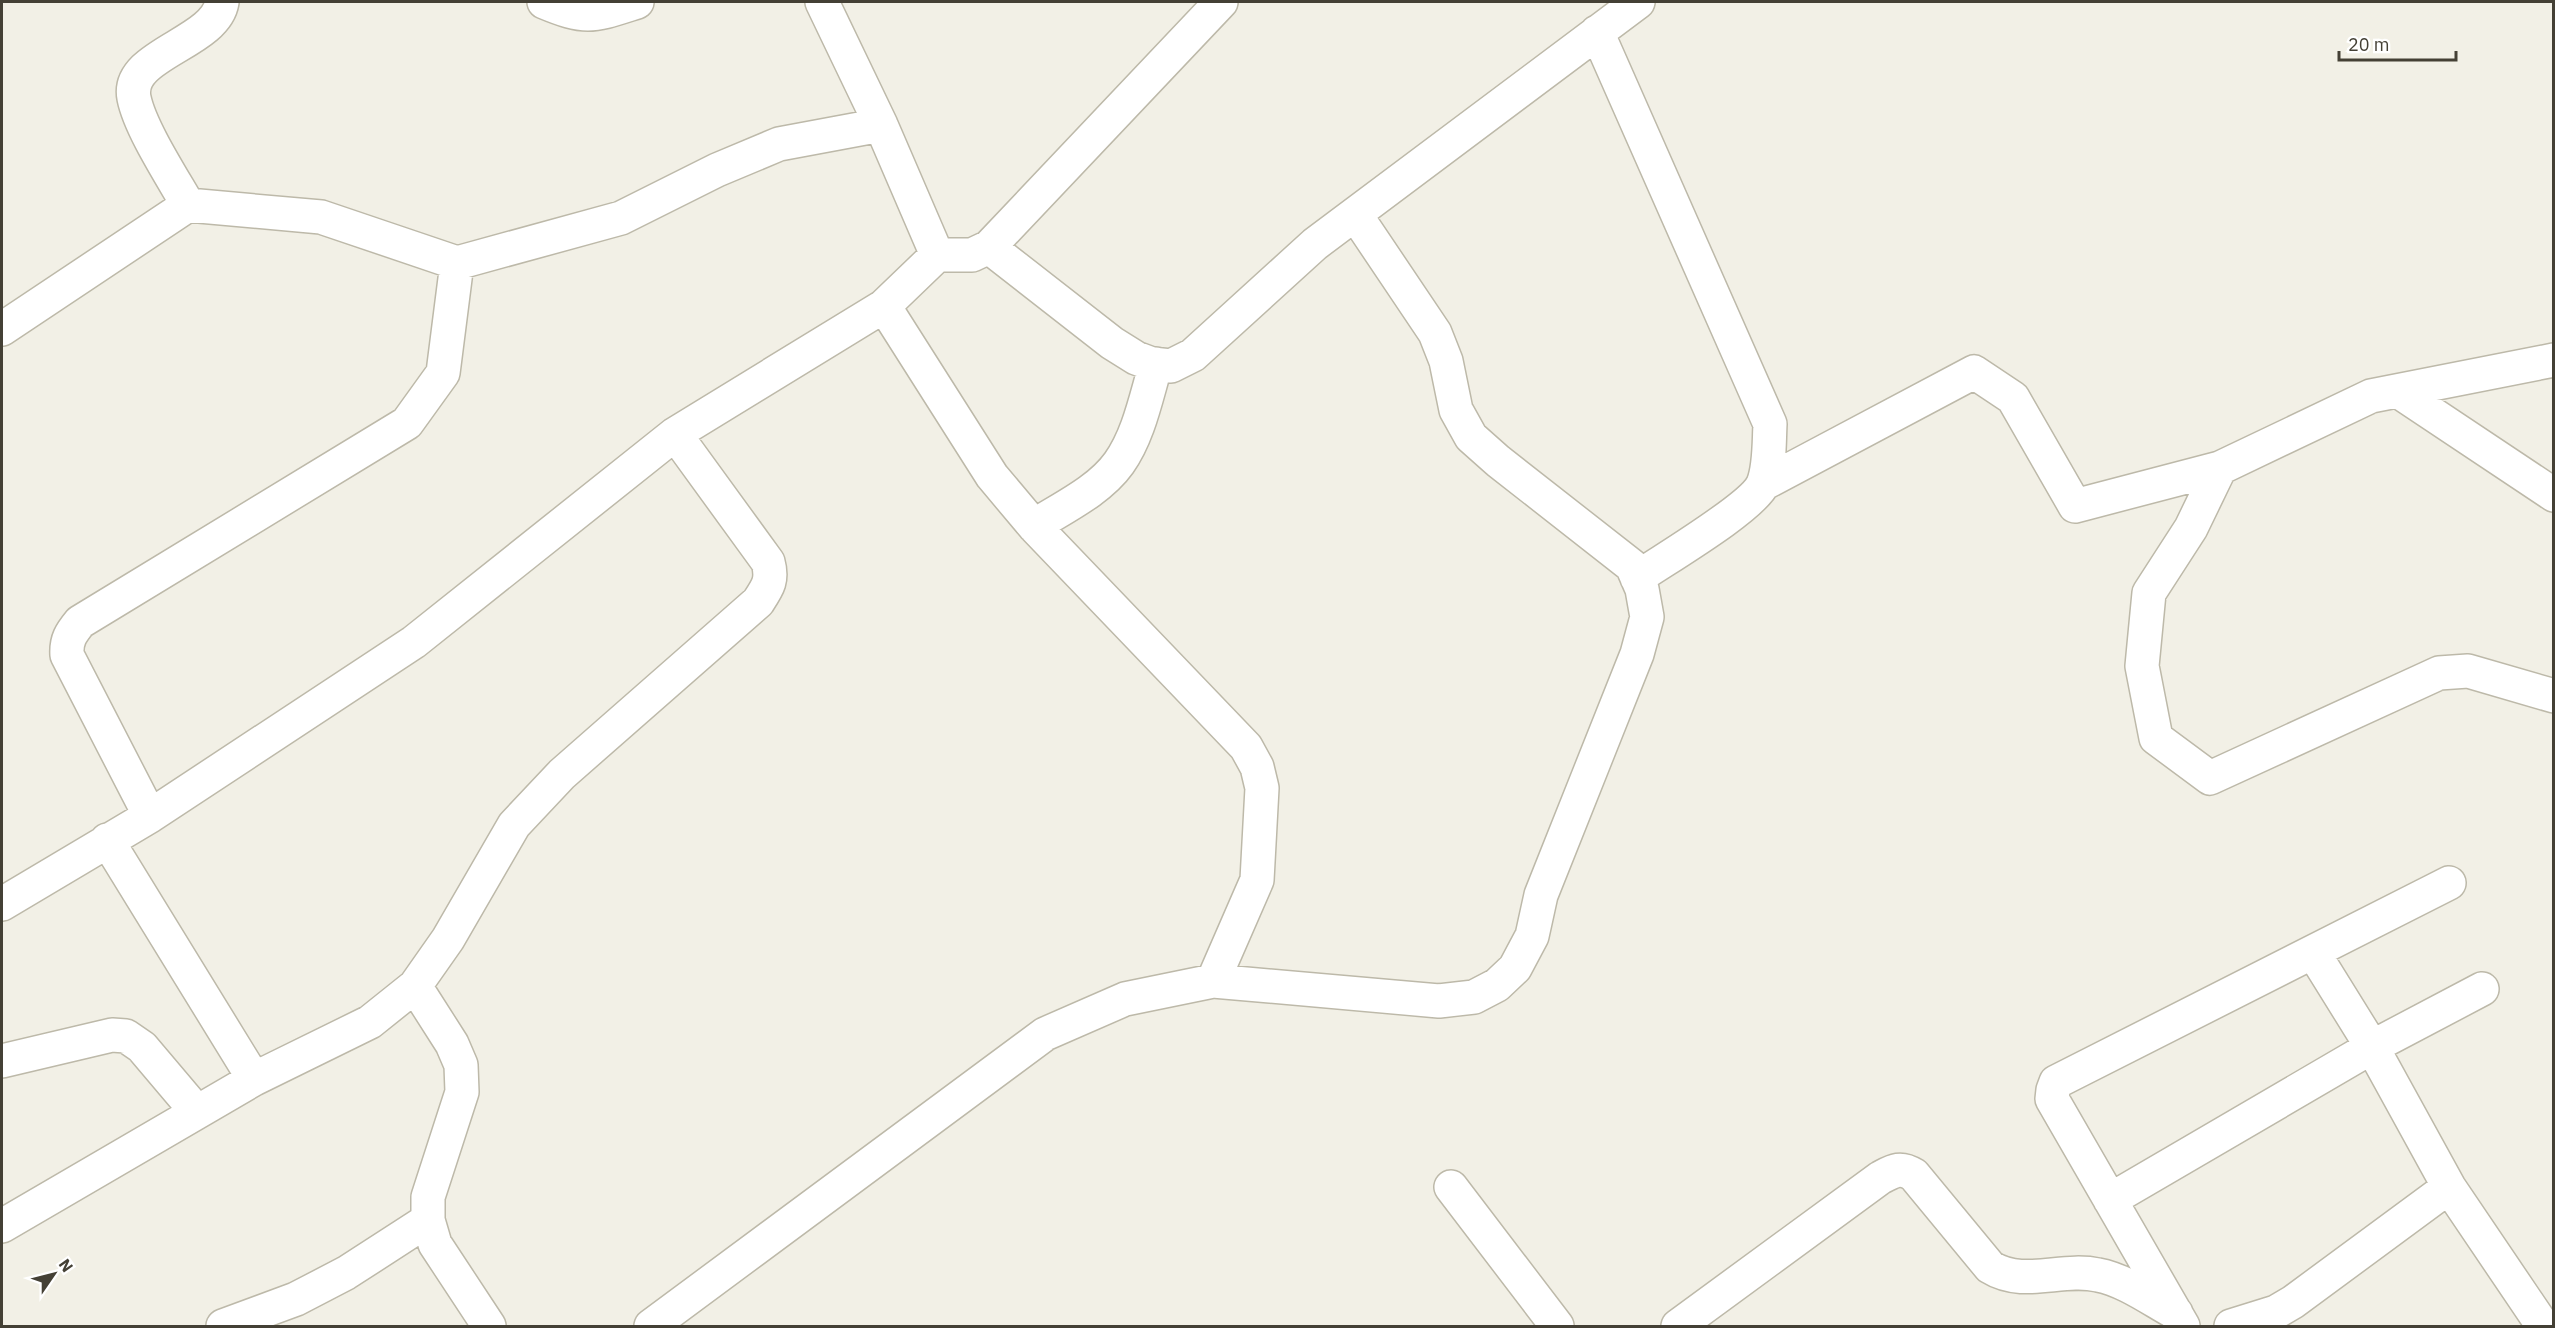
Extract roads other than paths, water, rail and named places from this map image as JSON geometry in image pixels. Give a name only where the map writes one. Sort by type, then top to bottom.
[{"type":"street","points":[[188,205],[138,113],[133,95],[137,79],[146,67],[209,26],[219,13],[222,2]]},
{"type":"street","points":[[544,2],[573,14],[598,15],[637,2]]},
{"type":"street","points":[[822,2],[881,125],[937,255]]},
{"type":"street","points":[[2,904],[150,816],[414,642],[675,434],[884,306],[937,255],[972,255],[988,247],[1221,2]]},
{"type":"street","points":[[988,247],[1112,343],[1136,358],[1171,366],[1193,355],[1315,244],[1638,2]]},
{"type":"street","points":[[1597,32],[1770,424],[1768,457],[1762,484]]},
{"type":"street","points":[[2,329],[188,205],[321,217],[457,263],[621,218],[727,166],[779,144],[881,125]]},
{"type":"street","points":[[651,1326],[1045,1034],[1125,999],[1213,981],[1439,1001],[1474,997],[1503,979],[1515,968],[1532,936],[1541,895],[1637,654],[1647,616],[1642,590],[1632,566],[1498,462],[1471,437],[1456,410],[1446,361],[1435,333],[1354,214]]},
{"type":"street","points":[[150,816],[67,656],[69,636],[80,622],[407,423],[443,373],[457,263]]},
{"type":"street","points":[[884,306],[992,476],[1034,526],[1246,747],[1257,767],[1262,788],[1257,880],[1213,981]]},
{"type":"street","points":[[1637,578],[1746,504],[1762,484],[1974,372],[2013,398],[2075,506],[2220,468],[2371,396],[2553,360]]},
{"type":"street","points":[[1034,526],[1095,487],[1118,464],[1134,436],[1156,364]]},
{"type":"street","points":[[2398,390],[2553,495]]},
{"type":"street","points":[[2,1226],[254,1079],[370,1022],[415,986],[448,939],[514,825],[562,774],[758,602],[769,585],[771,575],[768,562],[675,434]]},
{"type":"street","points":[[2220,468],[2191,528],[2149,593],[2142,666],[2156,738],[2210,777],[2439,673],[2468,671],[2553,696]]},
{"type":"street","points":[[107,840],[254,1079]]},
{"type":"street","points":[[2180,1320],[2052,1099],[2052,1090],[2056,1082],[2449,883]]},
{"type":"street","points":[[2313,952],[2372,1047],[2450,1187],[2543,1326]]},
{"type":"street","points":[[415,986],[461,1065],[462,1092],[428,1197],[428,1220],[435,1244],[489,1326]]},
{"type":"street","points":[[2110,1200],[2372,1047],[2482,989]]},
{"type":"street","points":[[2,1061],[112,1035],[126,1036],[142,1047],[197,1112]]},
{"type":"street","points":[[1678,1326],[1880,1178],[1896,1169],[1902,1169],[1914,1175],[1990,1267],[2003,1275],[2024,1278],[2056,1274],[2095,1274],[2111,1278],[2180,1320]]},
{"type":"street","points":[[1451,1187],[1557,1326]]},
{"type":"street","points":[[2231,1326],[2276,1312],[2293,1302],[2450,1187]]},
{"type":"street","points":[[223,1326],[296,1299],[346,1273],[428,1220]]}]
